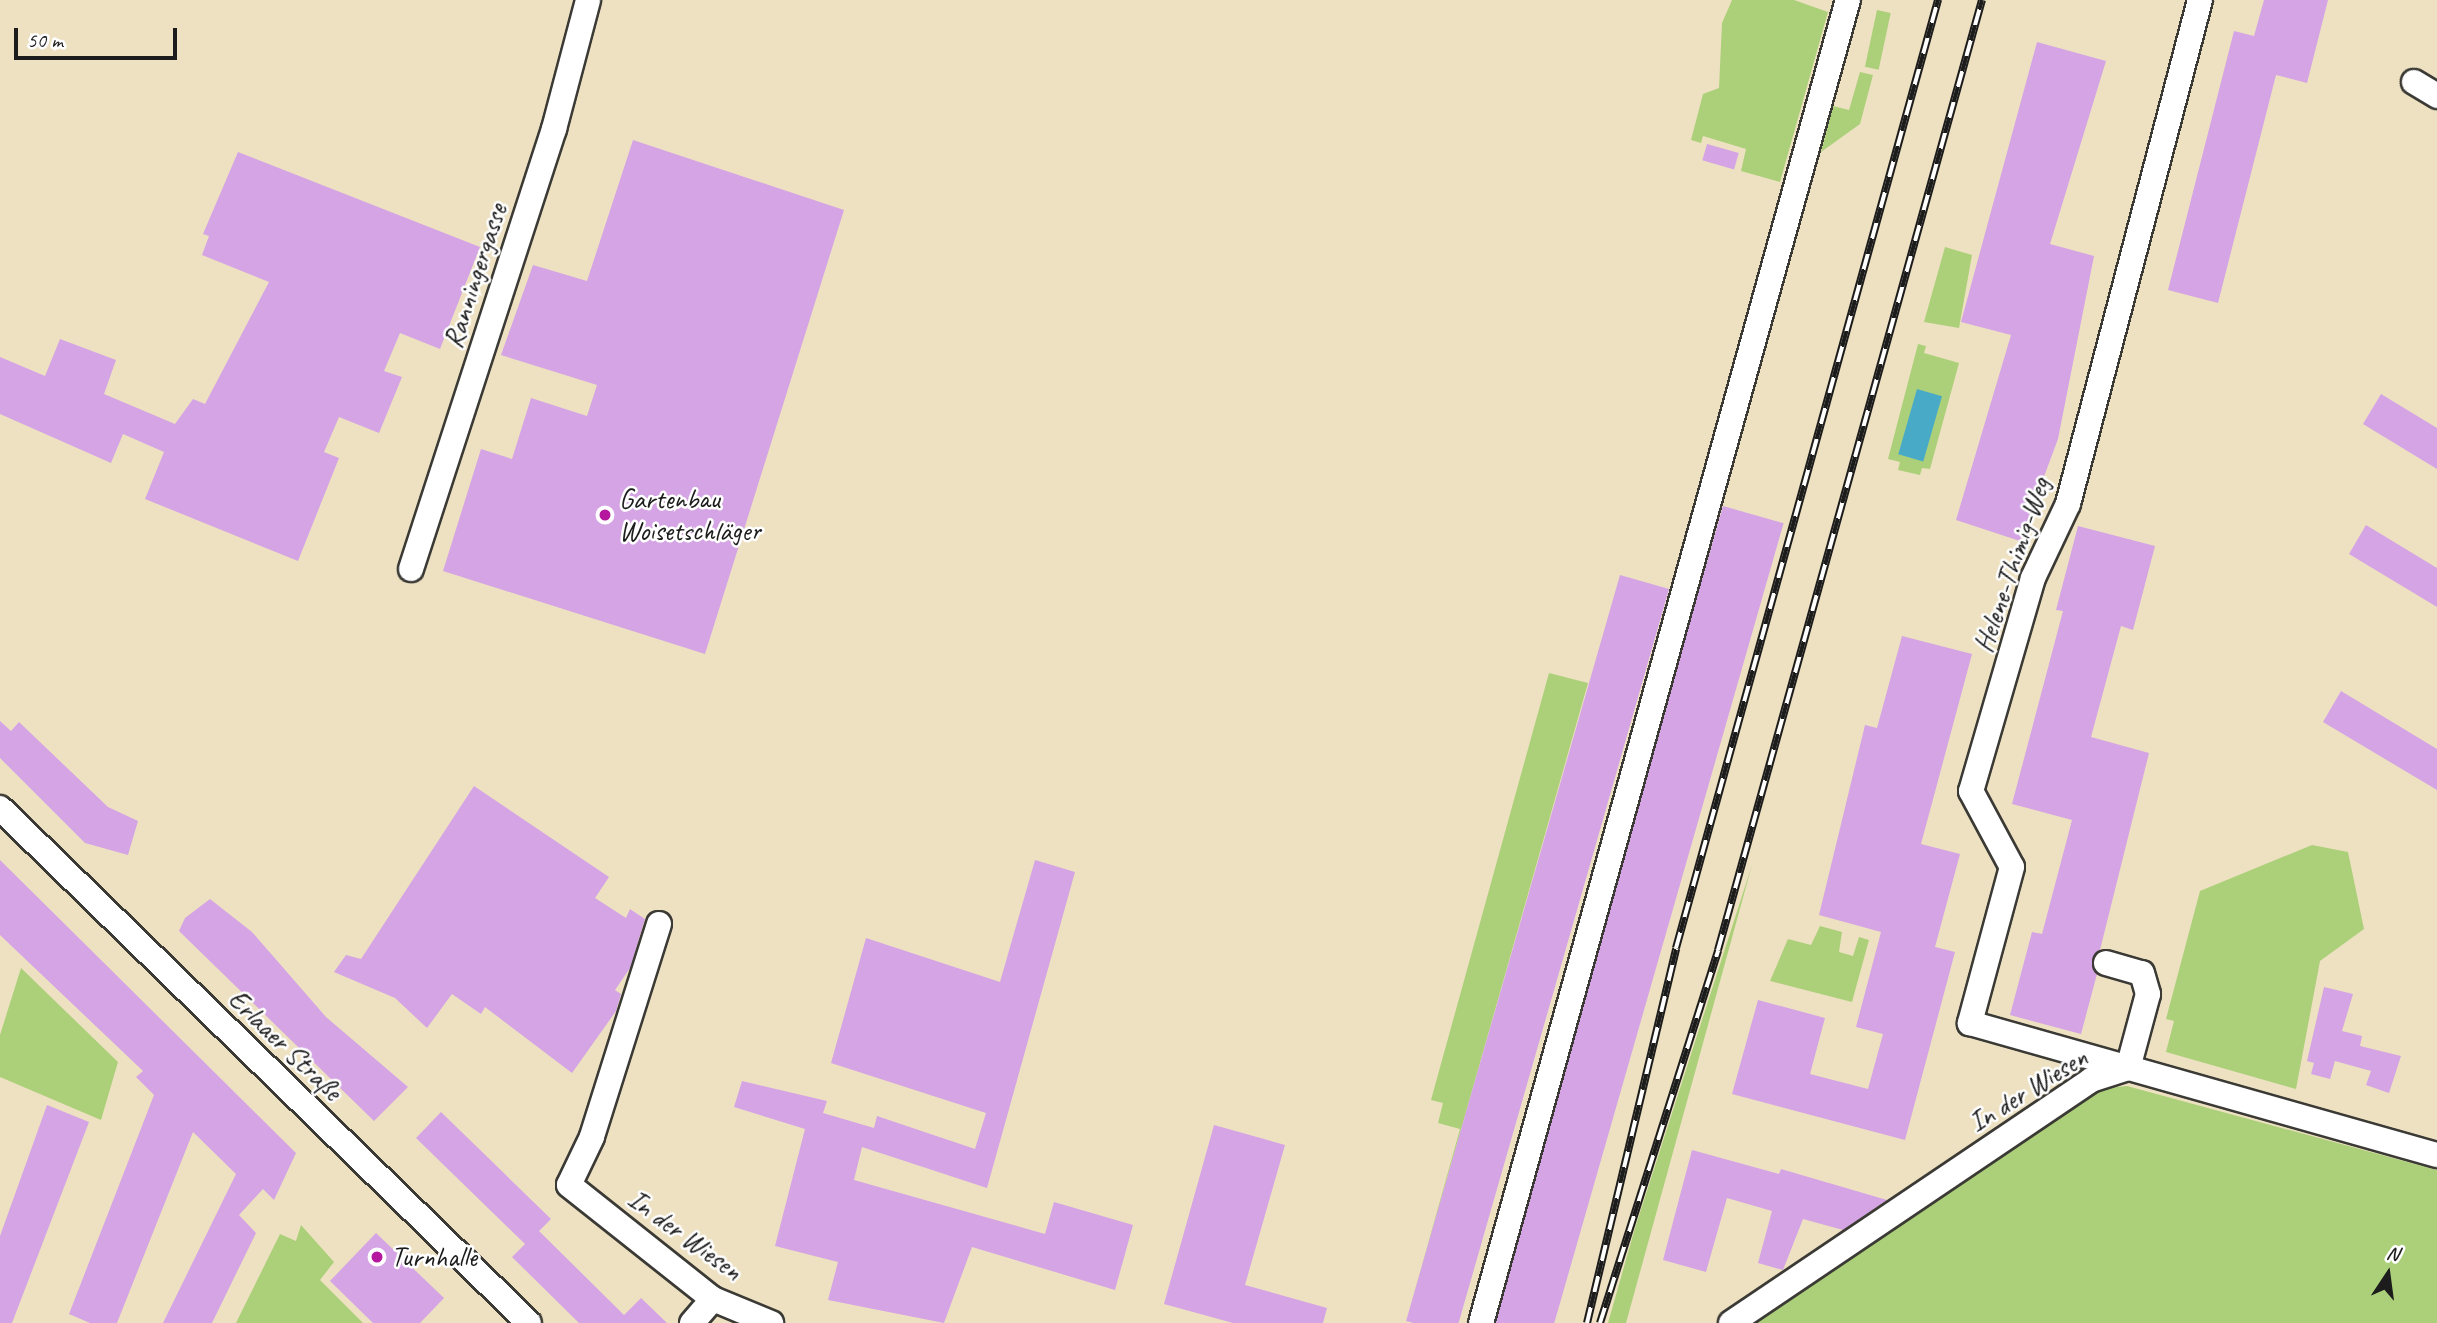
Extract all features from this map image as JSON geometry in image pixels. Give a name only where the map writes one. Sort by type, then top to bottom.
[{"type":"street","name":"Ranningergasse","points":[[411,569],[554,129],[588,0]]},
{"type":"street","points":[[1481,1323],[1848,0]]},
{"type":"street","name":"Helene-Thimig-Weg","points":[[2129,1069],[1970,1023],[2012,867],[1971,791],[2033,578],[2068,504],[2200,0]]},
{"type":"street","points":[[2414,82],[2437,96]]},
{"type":"street","name":"Erlaaer Straße","points":[[0,808],[529,1323]]},
{"type":"street","name":"In der Wiesen","points":[[659,924],[592,1137],[569,1185],[713,1299],[771,1323]]},
{"type":"street","points":[[2106,963],[2142,973],[2148,994],[2129,1069]]},
{"type":"street","name":"In der Wiesen","points":[[1731,1323],[2091,1080],[2129,1069],[2437,1155]]},
{"type":"street","points":[[692,1323],[713,1299]]},
{"type":"green space","points":[[1732,0],[1794,0],[1828,12],[1780,182],[1741,171],[1746,149],[1703,136],[1701,143],[1691,140],[1703,94],[1719,88],[1722,23]]},
{"type":"green space","points":[[1877,10],[1891,13],[1879,70],[1865,67]]},
{"type":"green space","points":[[1860,72],[1873,75],[1860,124],[1821,152],[1833,106],[1849,110]]},
{"type":"green space","points":[[1945,247],[1972,255],[1959,328],[1924,322]]},
{"type":"green space","points":[[1918,344],[1926,346],[1924,353],[1959,363],[1930,469],[1922,468],[1920,475],[1898,470],[1900,462],[1888,459]]},
{"type":"green space","points":[[1549,673],[1588,683],[1406,1323],[1460,1129],[1438,1123],[1443,1103],[1431,1100]]},
{"type":"green space","points":[[2312,845],[2348,852],[2364,929],[2320,961],[2296,1089],[2166,1052],[2174,1021],[2166,1019],[2200,891]]},
{"type":"green space","points":[[1752,865],[1626,1323],[1608,1323],[1635,1228]]},
{"type":"green space","points":[[1820,926],[1842,932],[1839,952],[1853,956],[1859,937],[1869,940],[1852,1002],[1770,981],[1788,939],[1811,945]]},
{"type":"green space","points":[[21,968],[118,1062],[101,1120],[0,1077],[0,1035]]},
{"type":"green space","points":[[2127,1086],[2437,1170],[2437,1323],[1742,1323],[2098,1089]]},
{"type":"green space","points":[[301,1225],[334,1262],[320,1280],[363,1323],[236,1323],[280,1234],[296,1241]]},
{"type":"water","points":[[1917,389],[1942,396],[1923,462],[1898,454]]},
{"type":"building","points":[[2264,0],[2328,0],[2307,83],[2276,75],[2218,303],[2168,290],[2234,31],[2254,36]]},
{"type":"building","points":[[2037,42],[2106,61],[2050,244],[2094,256],[2058,439],[2020,541],[1956,520],[2011,335],[1961,322]]},
{"type":"building","points":[[633,140],[844,210],[705,654],[443,571],[481,449],[512,459],[531,398],[587,416],[597,385],[501,355],[533,265],[587,281]]},
{"type":"building","points":[[1707,144],[1739,153],[1734,169],[1702,160]]},
{"type":"building","points":[[238,152],[480,247],[440,349],[400,333],[384,371],[402,377],[379,433],[339,417],[324,452],[339,458],[298,561],[145,499],[164,452],[123,434],[111,463],[0,414],[0,357],[45,376],[60,339],[116,360],[104,394],[175,424],[193,399],[205,404],[269,282],[202,255],[209,236],[203,234]]},
{"type":"building","points":[[2381,394],[2437,428],[2437,469],[2363,424]]},
{"type":"building","points":[[1723,506],[1784,523],[1554,1323],[1489,1321]]},
{"type":"building","points":[[2366,525],[2437,568],[2437,607],[2349,554]]},
{"type":"building","points":[[2078,526],[2155,546],[2133,630],[2121,626],[2091,737],[2149,753],[2100,950],[2092,960],[2097,974],[2081,1034],[2010,1015],[2032,932],[2042,934],[2072,820],[2012,804],[2063,611],[2056,610]]},
{"type":"building","points":[[1620,575],[1669,589],[1459,1323],[1406,1321]]},
{"type":"building","points":[[1902,636],[1972,654],[1921,844],[1960,854],[1935,947],[1955,952],[1905,1140],[1732,1094],[1758,1000],[1825,1018],[1810,1074],[1868,1089],[1883,1034],[1856,1027],[1881,932],[1819,915],[1865,725],[1877,728]]},
{"type":"building","points":[[2341,691],[2437,749],[2437,790],[2323,722]]},
{"type":"building","points":[[0,721],[11,731],[19,722],[108,807],[138,821],[128,855],[85,843],[0,758]]},
{"type":"building","points":[[474,786],[609,877],[595,898],[626,918],[630,909],[645,919],[630,968],[615,990],[621,994],[616,1011],[572,1073],[485,1007],[481,1014],[452,994],[427,1028],[395,998],[334,972],[346,955],[361,959]]},
{"type":"building","points":[[0,860],[296,1153],[274,1200],[263,1189],[239,1215],[256,1233],[212,1323],[163,1323],[236,1174],[193,1132],[117,1323],[90,1323],[69,1314],[154,1095],[136,1077],[143,1071],[0,935]]},
{"type":"building","points":[[1035,860],[1075,872],[987,1188],[862,1147],[854,1180],[1045,1234],[1054,1202],[1133,1225],[1115,1290],[972,1247],[944,1323],[828,1300],[838,1262],[775,1246],[805,1129],[734,1107],[742,1081],[827,1101],[823,1113],[874,1128],[877,1116],[975,1149],[986,1113],[831,1063],[866,938],[1000,982]]},
{"type":"building","points":[[210,899],[252,932],[326,1017],[408,1087],[374,1121],[179,931],[185,918]]},
{"type":"building","points":[[2324,987],[2353,994],[2342,1031],[2362,1036],[2360,1046],[2401,1056],[2389,1093],[2366,1085],[2371,1071],[2335,1061],[2330,1079],[2311,1074],[2314,1063],[2307,1061]]},
{"type":"building","points":[[47,1105],[89,1122],[12,1323],[0,1323],[0,1236]]},
{"type":"building","points":[[441,1112],[551,1219],[539,1231],[624,1315],[641,1298],[667,1323],[579,1323],[512,1257],[525,1244],[416,1138]]},
{"type":"building","points":[[1214,1125],[1285,1145],[1245,1285],[1327,1308],[1323,1323],[1233,1323],[1164,1304]]},
{"type":"building","points":[[1692,1150],[1779,1174],[1781,1169],[1887,1200],[1843,1230],[1803,1219],[1783,1270],[1758,1263],[1772,1211],[1727,1198],[1706,1272],[1663,1260]]},
{"type":"building","name":"Turnhalle","points":[[376,1233],[444,1298],[420,1323],[373,1323],[330,1281]]},
{"type":"railway","points":[[1587,1323],[1676,948],[1938,0]]},
{"type":"railway","points":[[1600,1323],[1718,950],[1982,0]]},
{"type":"place","name":"Gartenbau Woisetschläger","points":[[605,515]]},
{"type":"place","name":"Turnhalle","points":[[377,1257]]}]
